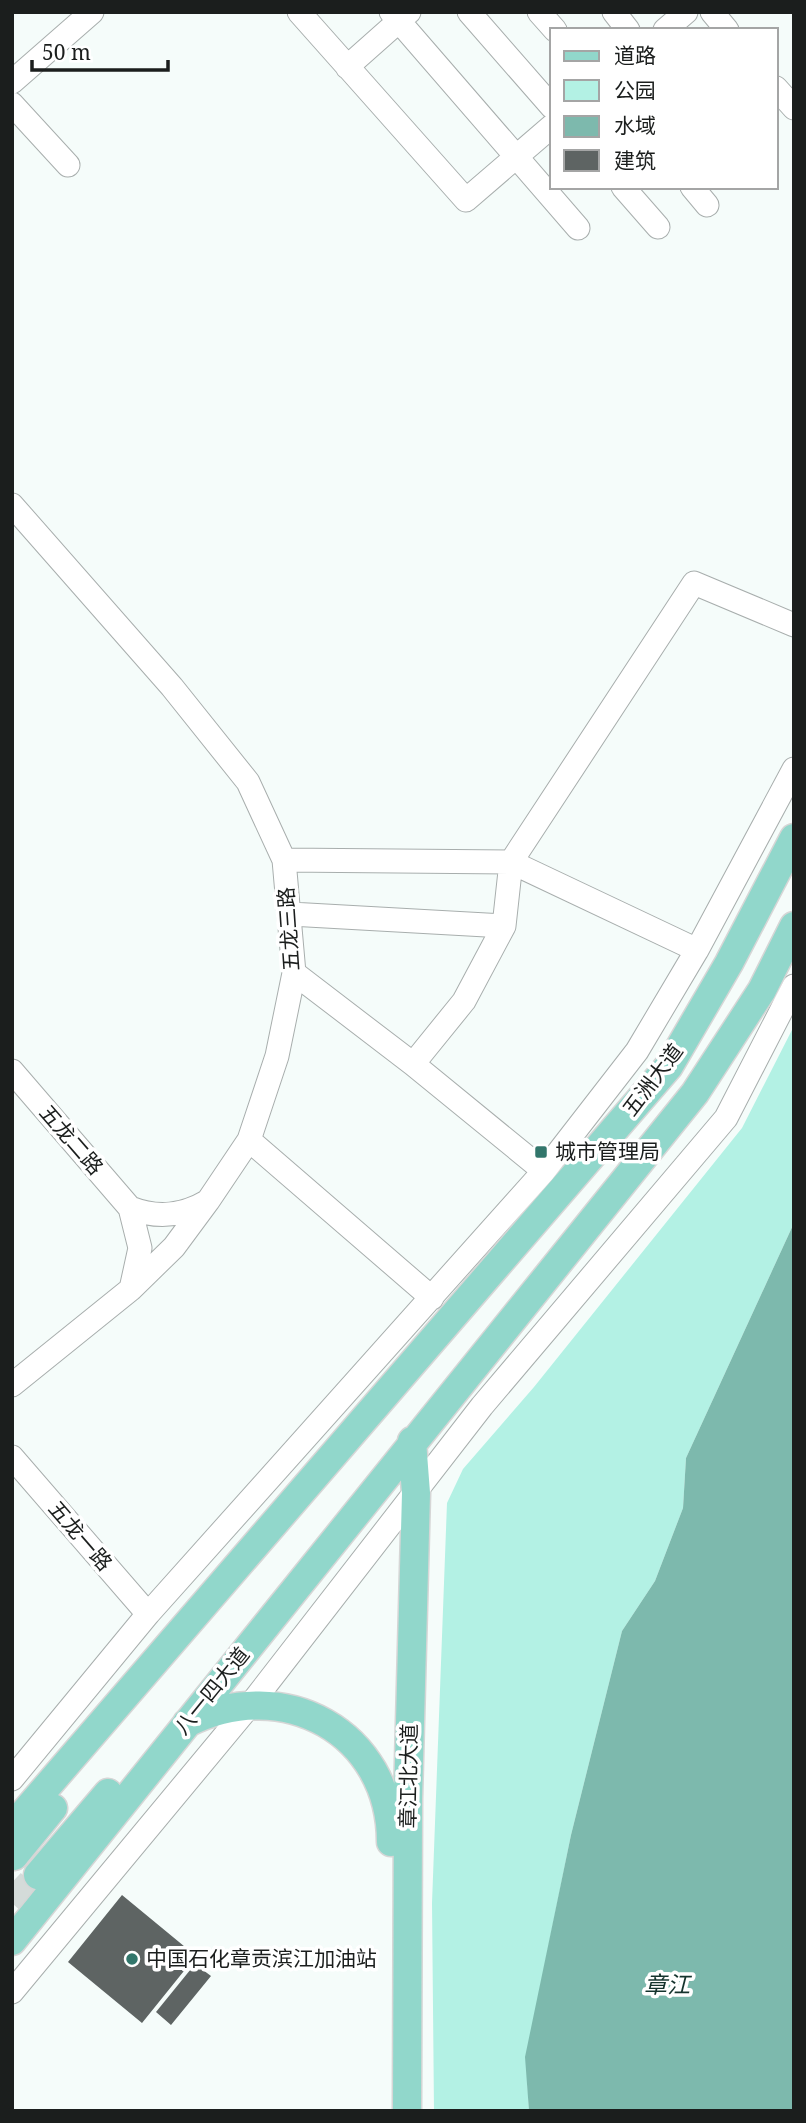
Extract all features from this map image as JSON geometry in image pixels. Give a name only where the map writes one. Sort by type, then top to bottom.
[{"type":"main road","name":"五洲大道","points":[[392,1390],[669,1066],[729,963],[794,838]]},
{"type":"main road","name":"五洲大道","points":[[412,1441],[695,1093],[762,989],[794,926]]},
{"type":"main road","points":[[12,1828],[392,1390]]},
{"type":"main road","points":[[14,1856],[392,1390]]},
{"type":"main road","points":[[38,1875],[412,1441]]},
{"type":"main road","name":"章江北大道","points":[[407,2111],[408,1799],[416,1493],[412,1441]]},
{"type":"main road","name":"八一四大道","points":[[12,1941],[412,1441]]},
{"type":"main road","name":"章江北大道","points":[[185,1724],[220,1709],[251,1704],[295,1709],[313,1716],[345,1736],[370,1764],[383,1789],[391,1816],[391,2111]]},
{"type":"street","points":[[12,82],[92,12]]},
{"type":"street","points":[[299,12],[466,200],[550,128]]},
{"type":"street","points":[[469,12],[550,105]]},
{"type":"street","points":[[539,12],[553,28]]},
{"type":"street","points":[[614,12],[626,28]]},
{"type":"street","points":[[667,28],[686,12]]},
{"type":"street","points":[[712,12],[725,28]]},
{"type":"street","points":[[347,67],[400,15],[578,228]]},
{"type":"street","points":[[778,90],[794,108]]},
{"type":"street","points":[[12,104],[68,165]]},
{"type":"street","points":[[625,189],[658,227]]},
{"type":"street","points":[[694,189],[707,205]]},
{"type":"street","name":"五龙三路","points":[[12,505],[172,687],[248,782],[285,860],[294,973],[277,1056],[249,1140],[208,1201],[174,1248],[131,1289],[12,1385]]},
{"type":"street","points":[[413,1064],[464,1001],[504,926],[511,862],[694,583],[794,625]]},
{"type":"street","points":[[12,1779],[148,1614],[544,1171],[637,1051],[697,950],[794,769]]},
{"type":"street","points":[[285,860],[511,862],[697,950]]},
{"type":"street","points":[[290,914],[504,926]]},
{"type":"street","points":[[294,973],[413,1064],[544,1171]]},
{"type":"street","points":[[12,1992],[251,1704],[482,1406],[726,1118],[794,986]]},
{"type":"street","name":"五龙二路","points":[[12,1072],[130,1208]]},
{"type":"street","points":[[249,1140],[432,1298]]},
{"type":"street","points":[[130,1208],[150,1214],[173,1214],[208,1201]]},
{"type":"street","points":[[130,1208],[140,1248],[131,1289]]},
{"type":"street","name":"五龙一路","points":[[12,1457],[148,1614]]},
{"type":"green space","points":[[794,1026],[794,1223],[686,1458],[683,1508],[655,1581],[622,1631],[571,1835],[526,2057],[529,2111],[434,2111],[432,1903],[447,1503],[463,1469],[534,1387],[742,1128]]},
{"type":"water","name":"章江","points":[[794,1223],[794,2111],[529,2111],[525,2057],[571,1835],[622,1631],[655,1581],[683,1508],[686,1458]]},
{"type":"building","name":"中国石化章贡滨江加油站","points":[[122,1895],[196,1956],[142,2023],[68,1962]]},
{"type":"building","points":[[195,1964],[211,1976],[171,2025],[156,2012]]},
{"type":"tunnel","points":[[12,1903],[38,1875]]},
{"type":"place","name":"城市管理局","points":[[541,1152]]},
{"type":"place","name":"中国石化章贡滨江加油站","points":[[132,1959]]}]
